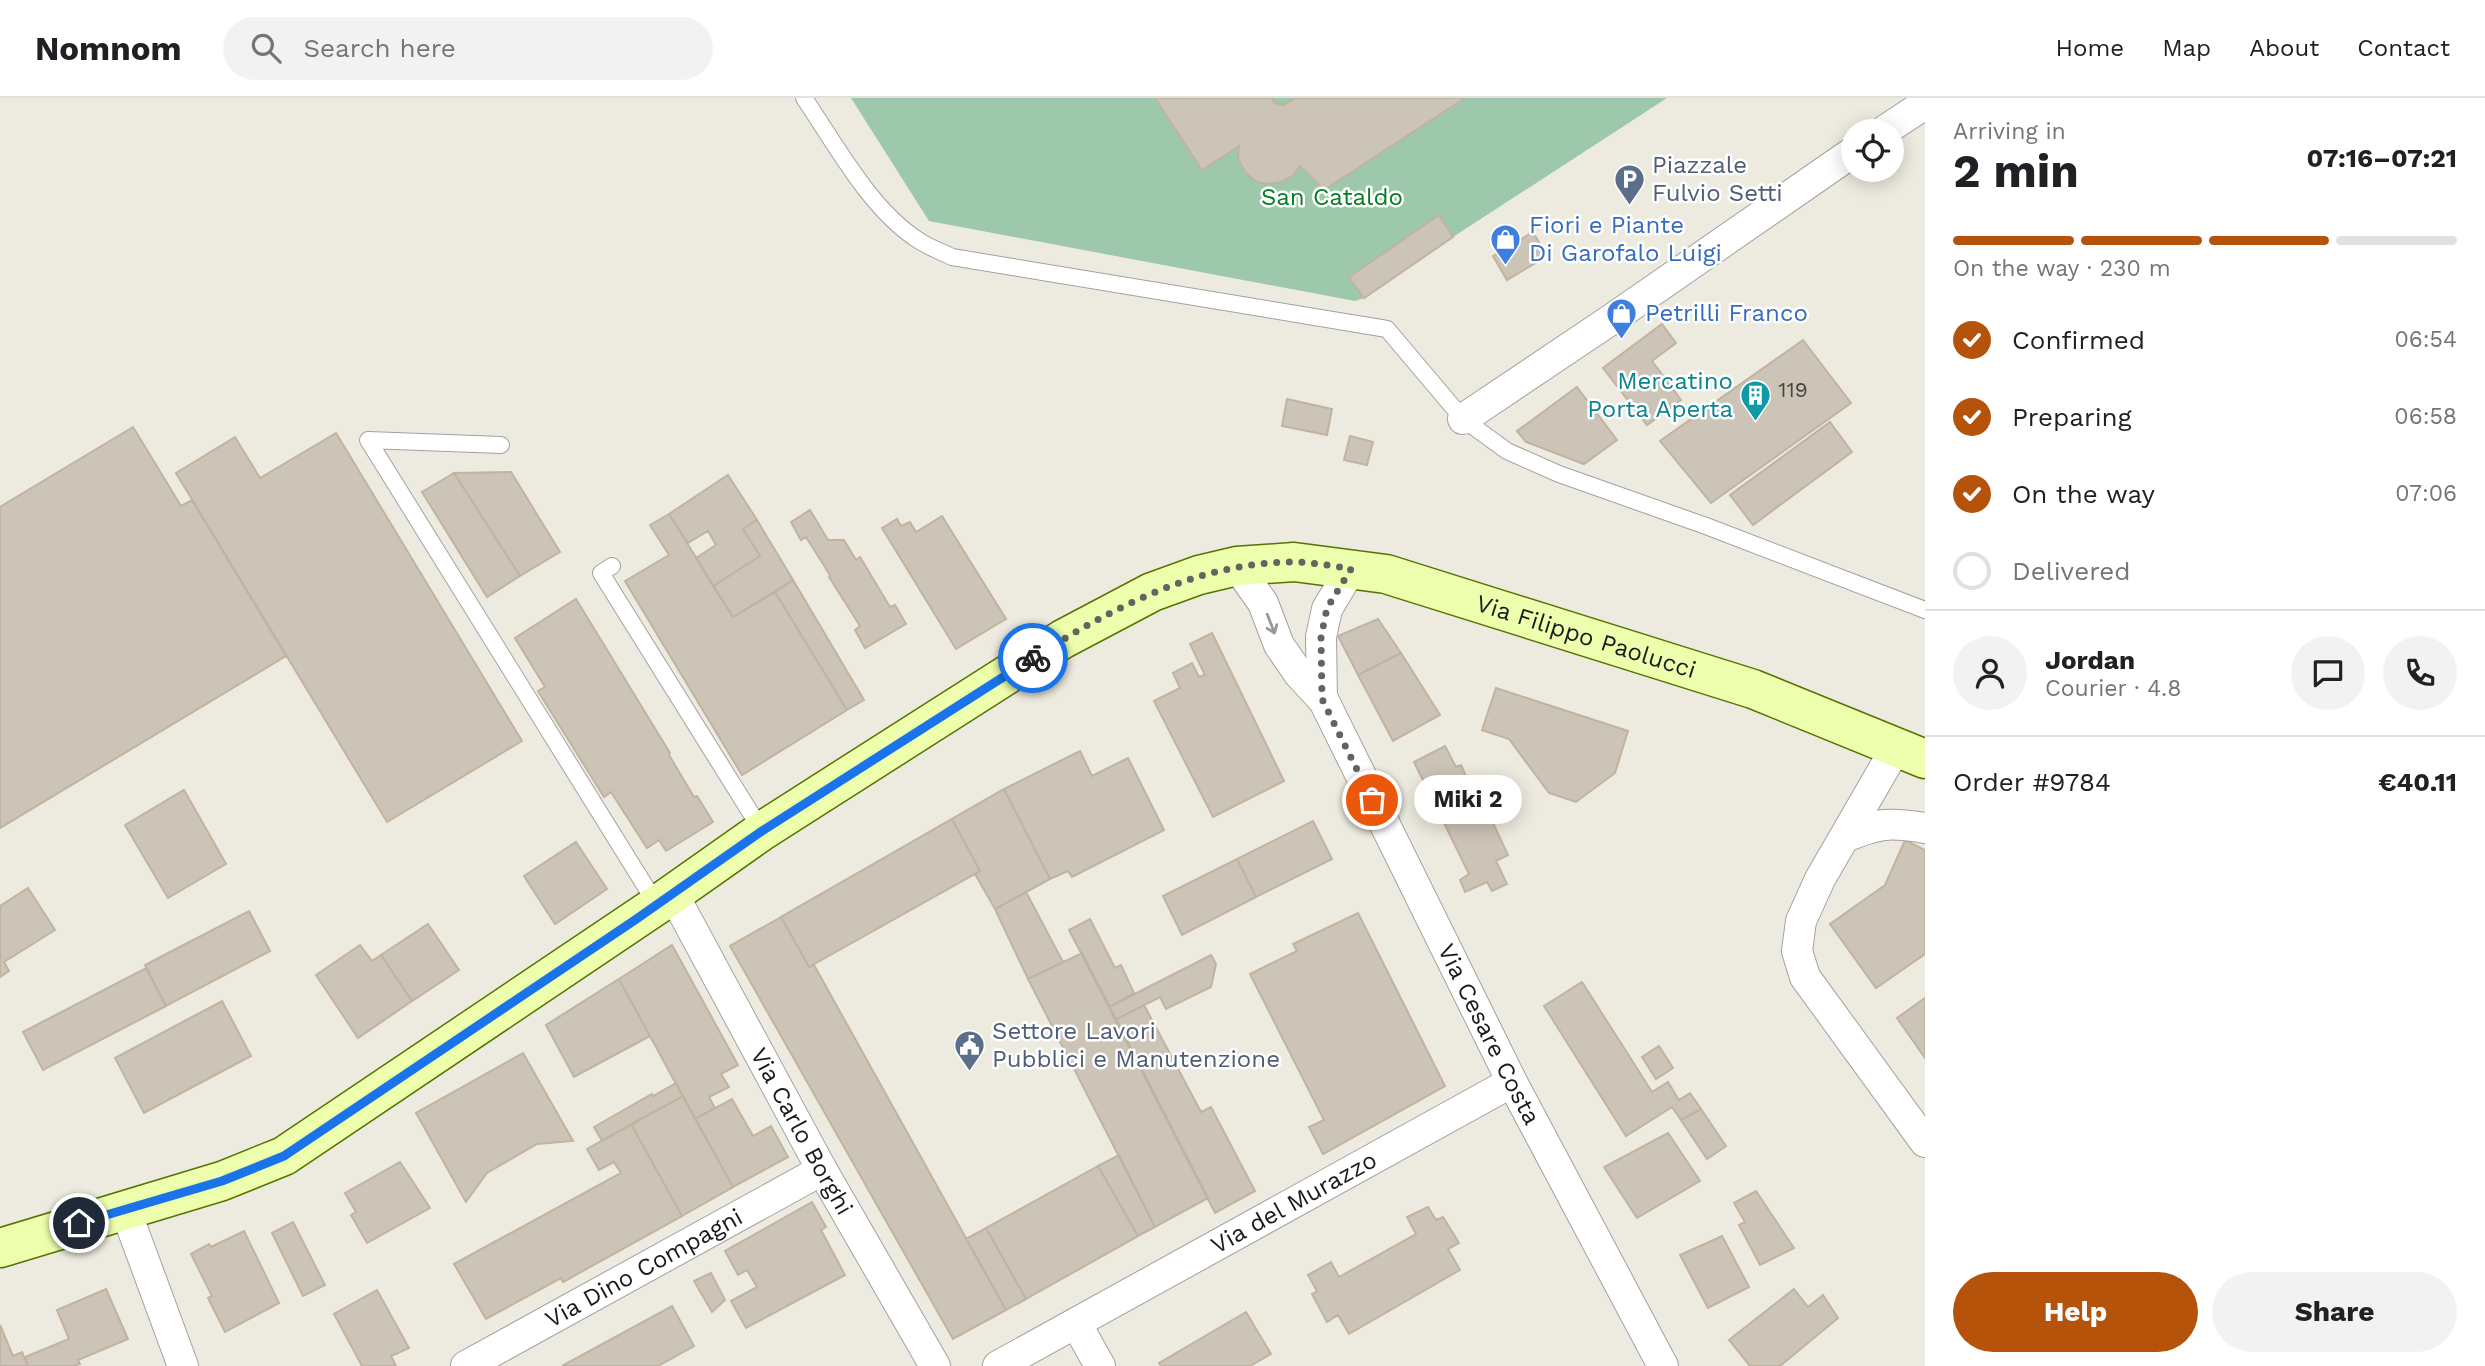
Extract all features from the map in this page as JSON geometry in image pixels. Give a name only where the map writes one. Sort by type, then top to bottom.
[{"type":"street","points":[[1902,119],[1925,104]]},
{"type":"street","points":[[1463,419],[1841,160]]},
{"type":"street","name":"Via Filippo Paolucci","points":[[3,1238],[125,1209],[222,1181],[284,1156],[665,900],[762,831],[1063,639],[1152,592],[1199,575],[1237,566],[1294,562],[1398,578],[1753,689],[1911,753]]},
{"type":"street","name":"Via Cesare Costa","points":[[1237,566],[1263,603],[1279,645],[1299,674],[1322,699],[1512,1082],[1663,1366]]},
{"type":"street","name":"Via Cesare Costa","points":[[1322,699],[1321,637],[1327,608],[1351,569]]},
{"type":"street","points":[[1911,753],[1845,837],[1820,879],[1801,921],[1797,951],[1805,977],[1925,1142]]},
{"type":"street","points":[[1845,837],[1871,826],[1892,823],[1925,828]]},
{"type":"street","name":"Via Carlo Borghi","points":[[665,900],[934,1366]]},
{"type":"street","name":"Via del Murazzo","points":[[998,1366],[1512,1082]]},
{"type":"street","name":"Via Dino Compagni","points":[[466,1366],[822,1170]]},
{"type":"street","points":[[125,1209],[183,1366]]},
{"type":"street","points":[[1076,1323],[1100,1366]]},
{"type":"lane","points":[[804,98],[868,192],[894,222],[918,240],[952,257],[1387,329],[1463,419],[1507,451],[1559,474],[1706,526],[1925,610]]},
{"type":"lane","points":[[501,445],[368,440],[665,900]]},
{"type":"lane","points":[[612,566],[601,573],[762,831]]},
{"type":"green space","name":"San Cataldo","points":[[851,98],[1667,98],[1364,298],[1355,301],[929,221]]},
{"type":"building","points":[[1155,98],[1272,98],[1274,103],[1284,105],[1295,98],[1465,98],[1324,190],[1300,166],[1293,176],[1281,182],[1257,182],[1242,167],[1238,157],[1239,146],[1202,170]]},
{"type":"building","points":[[1439,215],[1453,237],[1364,298],[1349,277]]},
{"type":"building","points":[[1533,232],[1547,256],[1507,280],[1493,256]]},
{"type":"building","points":[[1662,324],[1676,343],[1652,361],[1681,400],[1647,425],[1603,368]]},
{"type":"building","name":"Mercatino Porta Aperta","points":[[1803,340],[1851,403],[1711,503],[1660,441]]},
{"type":"building","points":[[1577,387],[1617,440],[1584,464],[1526,442],[1517,431]]},
{"type":"building","points":[[1287,399],[1332,409],[1327,435],[1282,426]]},
{"type":"building","points":[[1830,422],[1852,452],[1753,525],[1730,495]]},
{"type":"building","points":[[133,427],[181,506],[192,500],[286,656],[0,828],[0,507]]},
{"type":"building","points":[[336,433],[522,741],[387,822],[176,473],[235,437],[260,478]]},
{"type":"building","points":[[1350,436],[1373,442],[1367,465],[1344,460]]},
{"type":"building","points":[[511,472],[560,552],[520,576],[454,473]]},
{"type":"building","points":[[454,473],[520,576],[487,597],[422,492]]},
{"type":"building","points":[[728,475],[757,520],[743,529],[760,556],[713,586],[696,558],[716,545],[708,531],[688,543],[669,514]]},
{"type":"building","points":[[810,510],[828,540],[844,540],[856,560],[860,557],[890,607],[895,605],[906,624],[865,648],[855,630],[860,626],[806,537],[801,540],[791,522]]},
{"type":"building","points":[[669,514],[733,617],[775,592],[847,710],[742,775],[625,581],[669,555],[650,525]]},
{"type":"building","points":[[942,516],[1006,619],[956,649],[882,528],[897,519],[901,526],[910,522],[916,532]]},
{"type":"building","points":[[757,520],[793,580],[733,617],[713,586],[760,556],[743,529]]},
{"type":"building","points":[[793,580],[864,700],[847,710],[775,592]]},
{"type":"building","points":[[576,599],[694,797],[697,796],[713,822],[666,851],[659,840],[647,848],[611,792],[604,797],[538,691],[545,687],[515,638]]},
{"type":"building","points":[[1378,619],[1401,653],[1358,675],[1338,636]]},
{"type":"building","points":[[1212,633],[1284,781],[1213,817],[1154,701],[1180,688],[1173,673],[1192,663],[1199,677],[1205,675],[1190,644]]},
{"type":"building","points":[[1401,653],[1440,715],[1393,741],[1358,675]]},
{"type":"building","points":[[1496,688],[1628,731],[1615,773],[1576,802],[1549,793],[1509,739],[1482,730]]},
{"type":"building","points":[[1445,746],[1456,767],[1461,765],[1469,783],[1473,780],[1508,855],[1496,861],[1507,884],[1492,891],[1487,882],[1465,892],[1460,880],[1469,874],[1414,762]]},
{"type":"building","points":[[1080,751],[1092,776],[1128,758],[1164,830],[1072,877],[1068,871],[1050,879],[1004,789]]},
{"type":"building","points":[[1004,789],[1050,879],[995,909],[975,874],[980,871],[952,819]]},
{"type":"building","points":[[184,790],[226,864],[168,898],[125,825]]},
{"type":"building","points":[[952,819],[980,871],[809,967],[781,917]]},
{"type":"building","points":[[1313,821],[1332,859],[1256,897],[1237,859]]},
{"type":"building","points":[[1905,840],[1925,850],[1925,954],[1876,988],[1830,924],[1885,885]]},
{"type":"building","points":[[576,842],[607,889],[555,924],[524,876]]},
{"type":"building","points":[[1237,859],[1256,897],[1182,935],[1163,896]]},
{"type":"building","points":[[28,888],[55,930],[4,962],[9,971],[0,977],[0,906]]},
{"type":"building","points":[[1026,892],[1063,962],[1028,979],[995,909]]},
{"type":"building","points":[[249,911],[270,951],[166,1006],[145,965]]},
{"type":"building","points":[[1358,913],[1445,1086],[1323,1154],[1309,1127],[1324,1120],[1250,974],[1297,951],[1293,944]]},
{"type":"building","points":[[781,917],[809,967],[814,965],[1006,1310],[953,1339],[730,946]]},
{"type":"building","points":[[1090,919],[1115,968],[1121,965],[1134,993],[1109,1007],[1069,930]]},
{"type":"building","points":[[428,924],[459,970],[412,1001],[381,955]]},
{"type":"building","points":[[360,945],[372,961],[381,955],[412,1001],[358,1038],[316,975]]},
{"type":"building","points":[[672,945],[738,1065],[721,1074],[729,1087],[709,1097],[715,1108],[695,1119],[619,979]]},
{"type":"building","points":[[1082,953],[1208,1198],[1155,1227],[1028,979]]},
{"type":"building","points":[[1211,955],[1216,964],[1211,987],[1166,1009],[1160,997],[1115,1020],[1109,1007]]},
{"type":"building","points":[[146,968],[166,1006],[43,1070],[23,1032]]},
{"type":"building","points":[[619,979],[650,1036],[574,1077],[546,1025]]},
{"type":"building","points":[[1582,982],[1652,1092],[1668,1082],[1679,1100],[1690,1093],[1701,1109],[1681,1120],[1672,1107],[1626,1136],[1544,1006]]},
{"type":"building","points":[[1925,998],[1925,1058],[1897,1018]]},
{"type":"building","points":[[222,1001],[251,1056],[144,1113],[115,1058]]},
{"type":"building","points":[[1144,1005],[1201,1112],[1211,1107],[1255,1191],[1215,1213],[1115,1020]]},
{"type":"building","points":[[1659,1046],[1673,1068],[1656,1079],[1642,1057]]},
{"type":"building","points":[[523,1053],[573,1141],[537,1144],[487,1173],[466,1202],[416,1113]]},
{"type":"building","points":[[676,1083],[683,1096],[602,1141],[594,1127]]},
{"type":"building","points":[[683,1096],[733,1187],[682,1216],[631,1124]]},
{"type":"building","points":[[732,1099],[753,1136],[771,1126],[788,1157],[733,1187],[695,1119]]},
{"type":"building","points":[[1701,1109],[1726,1146],[1707,1159],[1681,1120]]},
{"type":"building","points":[[631,1124],[682,1216],[563,1282],[561,1278],[486,1319],[454,1264],[621,1173],[614,1162],[599,1170],[587,1149]]},
{"type":"building","points":[[1668,1133],[1700,1181],[1637,1218],[1604,1167]]},
{"type":"building","points":[[1119,1155],[1155,1227],[1138,1236],[1098,1166]]},
{"type":"building","points":[[400,1162],[430,1208],[367,1243],[351,1215],[356,1212],[345,1193]]},
{"type":"building","points":[[1098,1166],[1138,1236],[1026,1299],[986,1228]]},
{"type":"building","points":[[1756,1191],[1794,1248],[1760,1265],[1739,1225],[1745,1222],[1734,1203]]},
{"type":"building","points":[[812,1202],[826,1227],[821,1230],[845,1275],[746,1328],[731,1301],[757,1287],[747,1270],[738,1275],[725,1251]]},
{"type":"building","points":[[1428,1207],[1436,1220],[1443,1217],[1459,1243],[1448,1249],[1460,1270],[1349,1334],[1338,1315],[1327,1322],[1312,1294],[1317,1291],[1308,1275],[1331,1262],[1339,1277],[1416,1234],[1407,1217]]},
{"type":"building","points":[[293,1222],[325,1285],[303,1296],[272,1233]]},
{"type":"building","points":[[986,1228],[1026,1299],[1006,1310],[966,1239]]},
{"type":"building","points":[[244,1231],[279,1303],[225,1332],[208,1298],[212,1296],[191,1254]]},
{"type":"building","points":[[1722,1236],[1749,1287],[1708,1308],[1680,1255]]},
{"type":"building","points":[[711,1273],[725,1300],[712,1312],[694,1281]]},
{"type":"building","points":[[106,1289],[128,1339],[78,1360],[80,1364],[74,1366],[28,1366],[25,1357],[69,1339],[57,1310]]},
{"type":"building","points":[[1794,1289],[1808,1307],[1823,1295],[1838,1318],[1780,1366],[1750,1366],[1729,1340]]},
{"type":"building","points":[[377,1290],[409,1348],[391,1356],[396,1366],[362,1366],[334,1314]]},
{"type":"building","points":[[672,1306],[694,1346],[658,1366],[562,1366]]},
{"type":"building","points":[[1246,1312],[1271,1354],[1250,1366],[1161,1366],[1159,1363]]},
{"type":"building","points":[[0,1325],[13,1356],[22,1352],[28,1366],[0,1366]]},
{"type":"way so far","points":[[1033,658],[1152,592],[1199,575],[1237,566],[1294,562],[1351,569],[1327,608],[1321,637],[1322,699],[1372,800]]},
{"type":"place","name":"Piazzale Fulvio Setti","points":[[1629,206]]},
{"type":"place","name":"Fiori e Piante Di Garofalo Luigi","points":[[1506,266]]},
{"type":"place","name":"Petrilli Franco","points":[[1622,340]]},
{"type":"place","name":"Mercatino Porta Aperta","points":[[1756,422]]},
{"type":"place","name":"Miki 2","points":[[1372,800]]},
{"type":"place","name":"Settore Lavori Pubblici e Manutenzione","points":[[969,1072]]},
{"type":"route","points":[[79,1223],[222,1181],[284,1156],[635,920],[762,831],[1033,658]]}]
